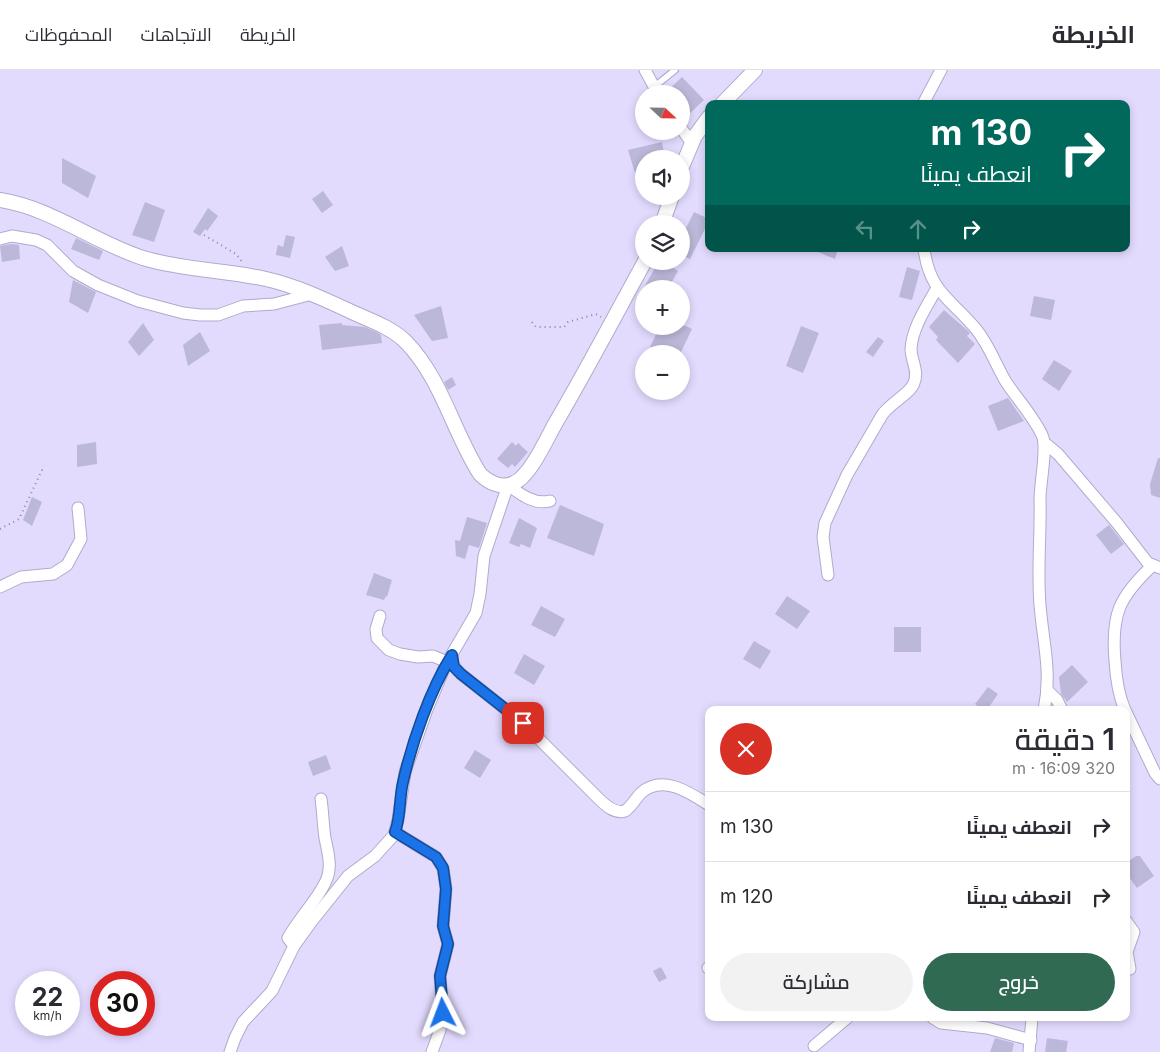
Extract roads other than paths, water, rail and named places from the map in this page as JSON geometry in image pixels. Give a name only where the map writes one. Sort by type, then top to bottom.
[{"type":"street","points":[[644,70],[653,85]]},
{"type":"street","points":[[726,100],[755,70]]},
{"type":"street","points":[[925,100],[941,70]]},
{"type":"street","points":[[688,150],[691,142],[705,122]]},
{"type":"street","points":[[0,200],[21,204],[36,210],[119,250],[197,270],[276,282],[312,294],[396,333],[406,342],[428,370],[480,474],[491,483],[497,485],[515,483],[528,470],[640,270]]},
{"type":"street","points":[[0,239],[12,236],[36,240],[47,245],[73,271],[98,285],[138,301],[200,316],[218,315],[243,306],[284,302],[312,294]]},
{"type":"street","points":[[925,252],[936,288],[976,329],[1006,382],[1039,430],[1046,444],[1058,454],[1144,558],[1156,567],[1130,588],[1118,608],[1114,623],[1114,656],[1120,699],[1124,706]]},
{"type":"street","points":[[828,575],[823,537],[829,513],[847,475],[882,415],[891,404],[914,384],[916,376],[911,353],[912,341],[936,288]]},
{"type":"street","points":[[1045,706],[1048,665],[1040,606],[1039,582],[1040,489],[1046,444]]},
{"type":"street","points":[[508,485],[530,499],[541,503],[550,501]]},
{"type":"street","points":[[230,1052],[243,1022],[272,991],[294,946],[348,876],[375,856],[395,832],[405,772],[429,703],[449,659],[476,613],[484,556],[508,485]]},
{"type":"street","points":[[0,586],[21,576],[53,574],[67,564],[81,539],[78,508]]},
{"type":"street","points":[[380,616],[376,629],[378,638],[389,650],[418,657],[433,656],[449,659],[461,674],[523,723],[610,808],[619,812],[625,811],[647,788],[655,784],[662,784],[687,792],[705,803]]},
{"type":"street","points":[[1047,690],[1060,706]]},
{"type":"street","points":[[1130,720],[1155,773],[1160,779]]},
{"type":"street","points":[[294,946],[288,938],[296,923],[314,901],[327,877],[329,858],[321,799]]},
{"type":"street","points":[[395,832],[436,857],[443,868],[446,889],[443,926],[448,944],[440,976],[443,1013],[440,1030],[432,1052]]},
{"type":"street","points":[[1130,926],[1134,932],[1130,943]]},
{"type":"street","points":[[814,1046],[843,1021]]},
{"type":"street","points":[[938,1021],[941,1023],[988,1028],[1031,1040]]},
{"type":"street","points":[[1029,1052],[1032,1021]]},
{"type":"lane","points":[[661,85],[674,70]]}]
